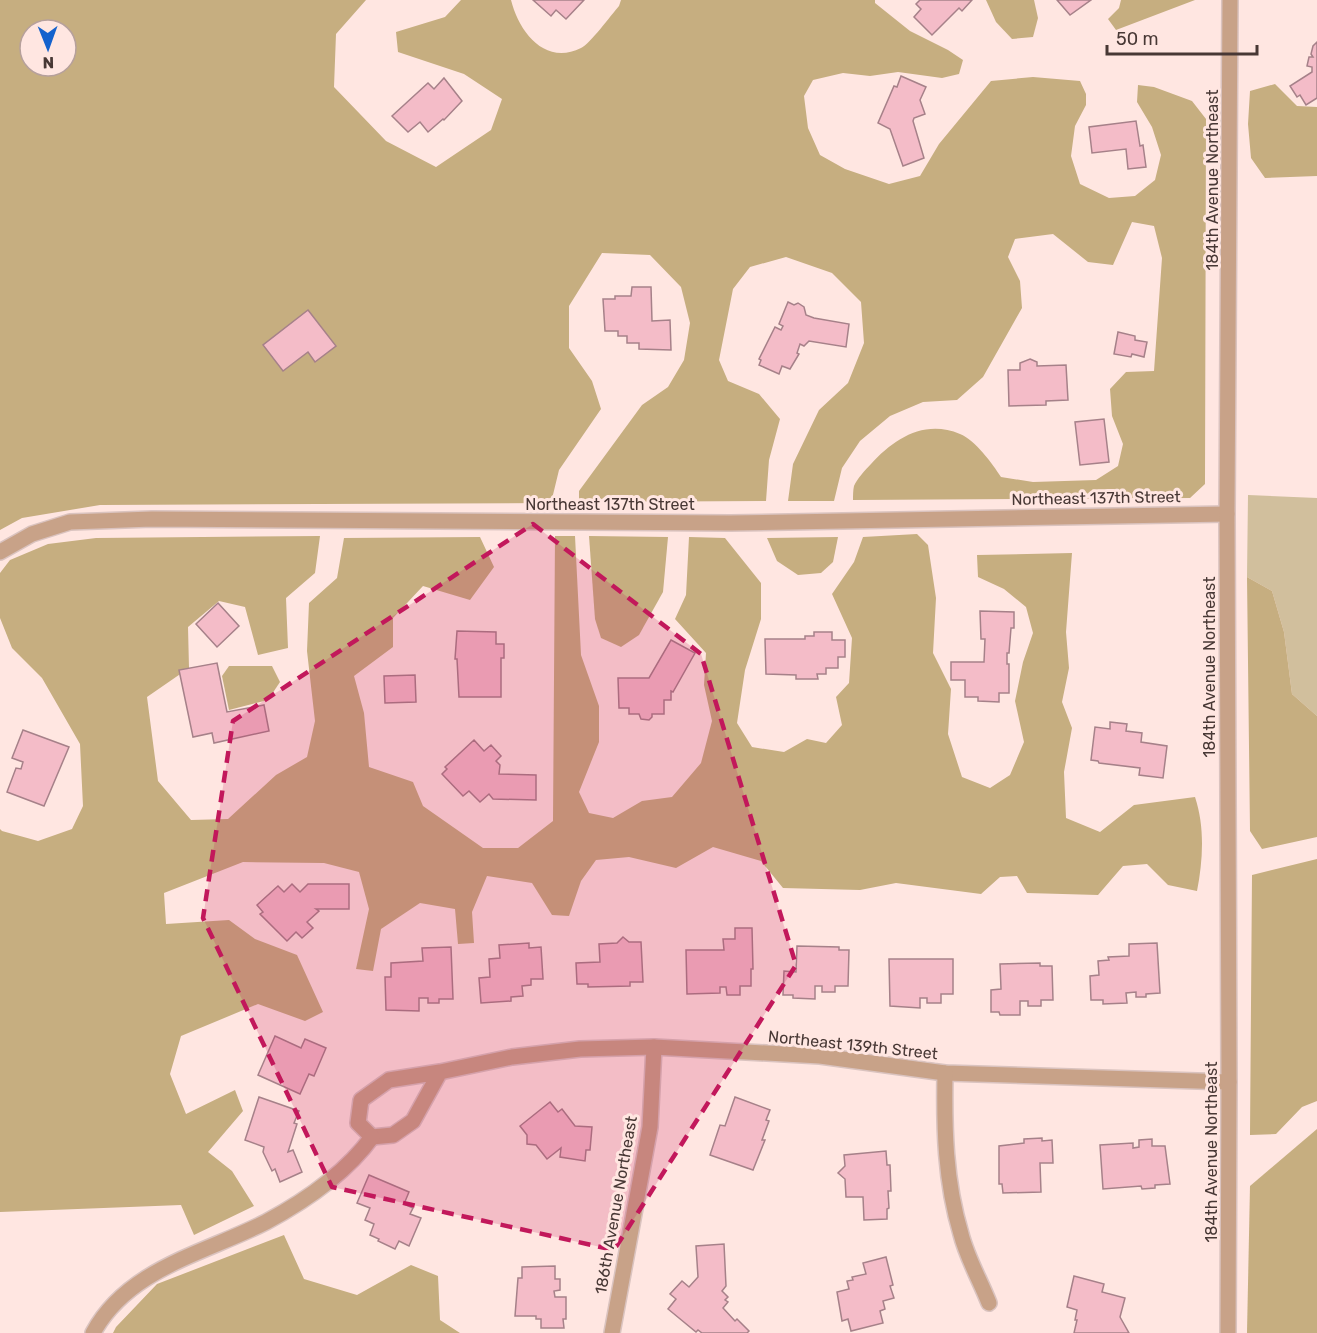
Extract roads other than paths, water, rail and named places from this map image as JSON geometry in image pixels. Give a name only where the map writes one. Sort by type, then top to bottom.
[{"type":"street","name":"184th Avenue Northeast","points":[[1228,1333],[1227,514],[1230,0]]},
{"type":"street","name":"Northeast 137th Street","points":[[0,552],[32,534],[70,522],[152,519],[730,523],[1227,514]]},
{"type":"street","name":"Northeast 139th Street","points":[[372,1137],[358,1124],[361,1100],[389,1080],[512,1057],[580,1049],[654,1047],[820,1056],[945,1073],[1229,1082]]},
{"type":"street","name":"186th Avenue Northeast","points":[[612,1333],[650,1127],[654,1047]]},
{"type":"street","points":[[93,1333],[103,1314],[166,1265],[276,1215],[333,1179],[358,1157],[372,1137],[393,1136],[413,1121],[440,1072]]},
{"type":"street","points":[[945,1073],[944,1135],[948,1183],[961,1236],[989,1303]]}]
